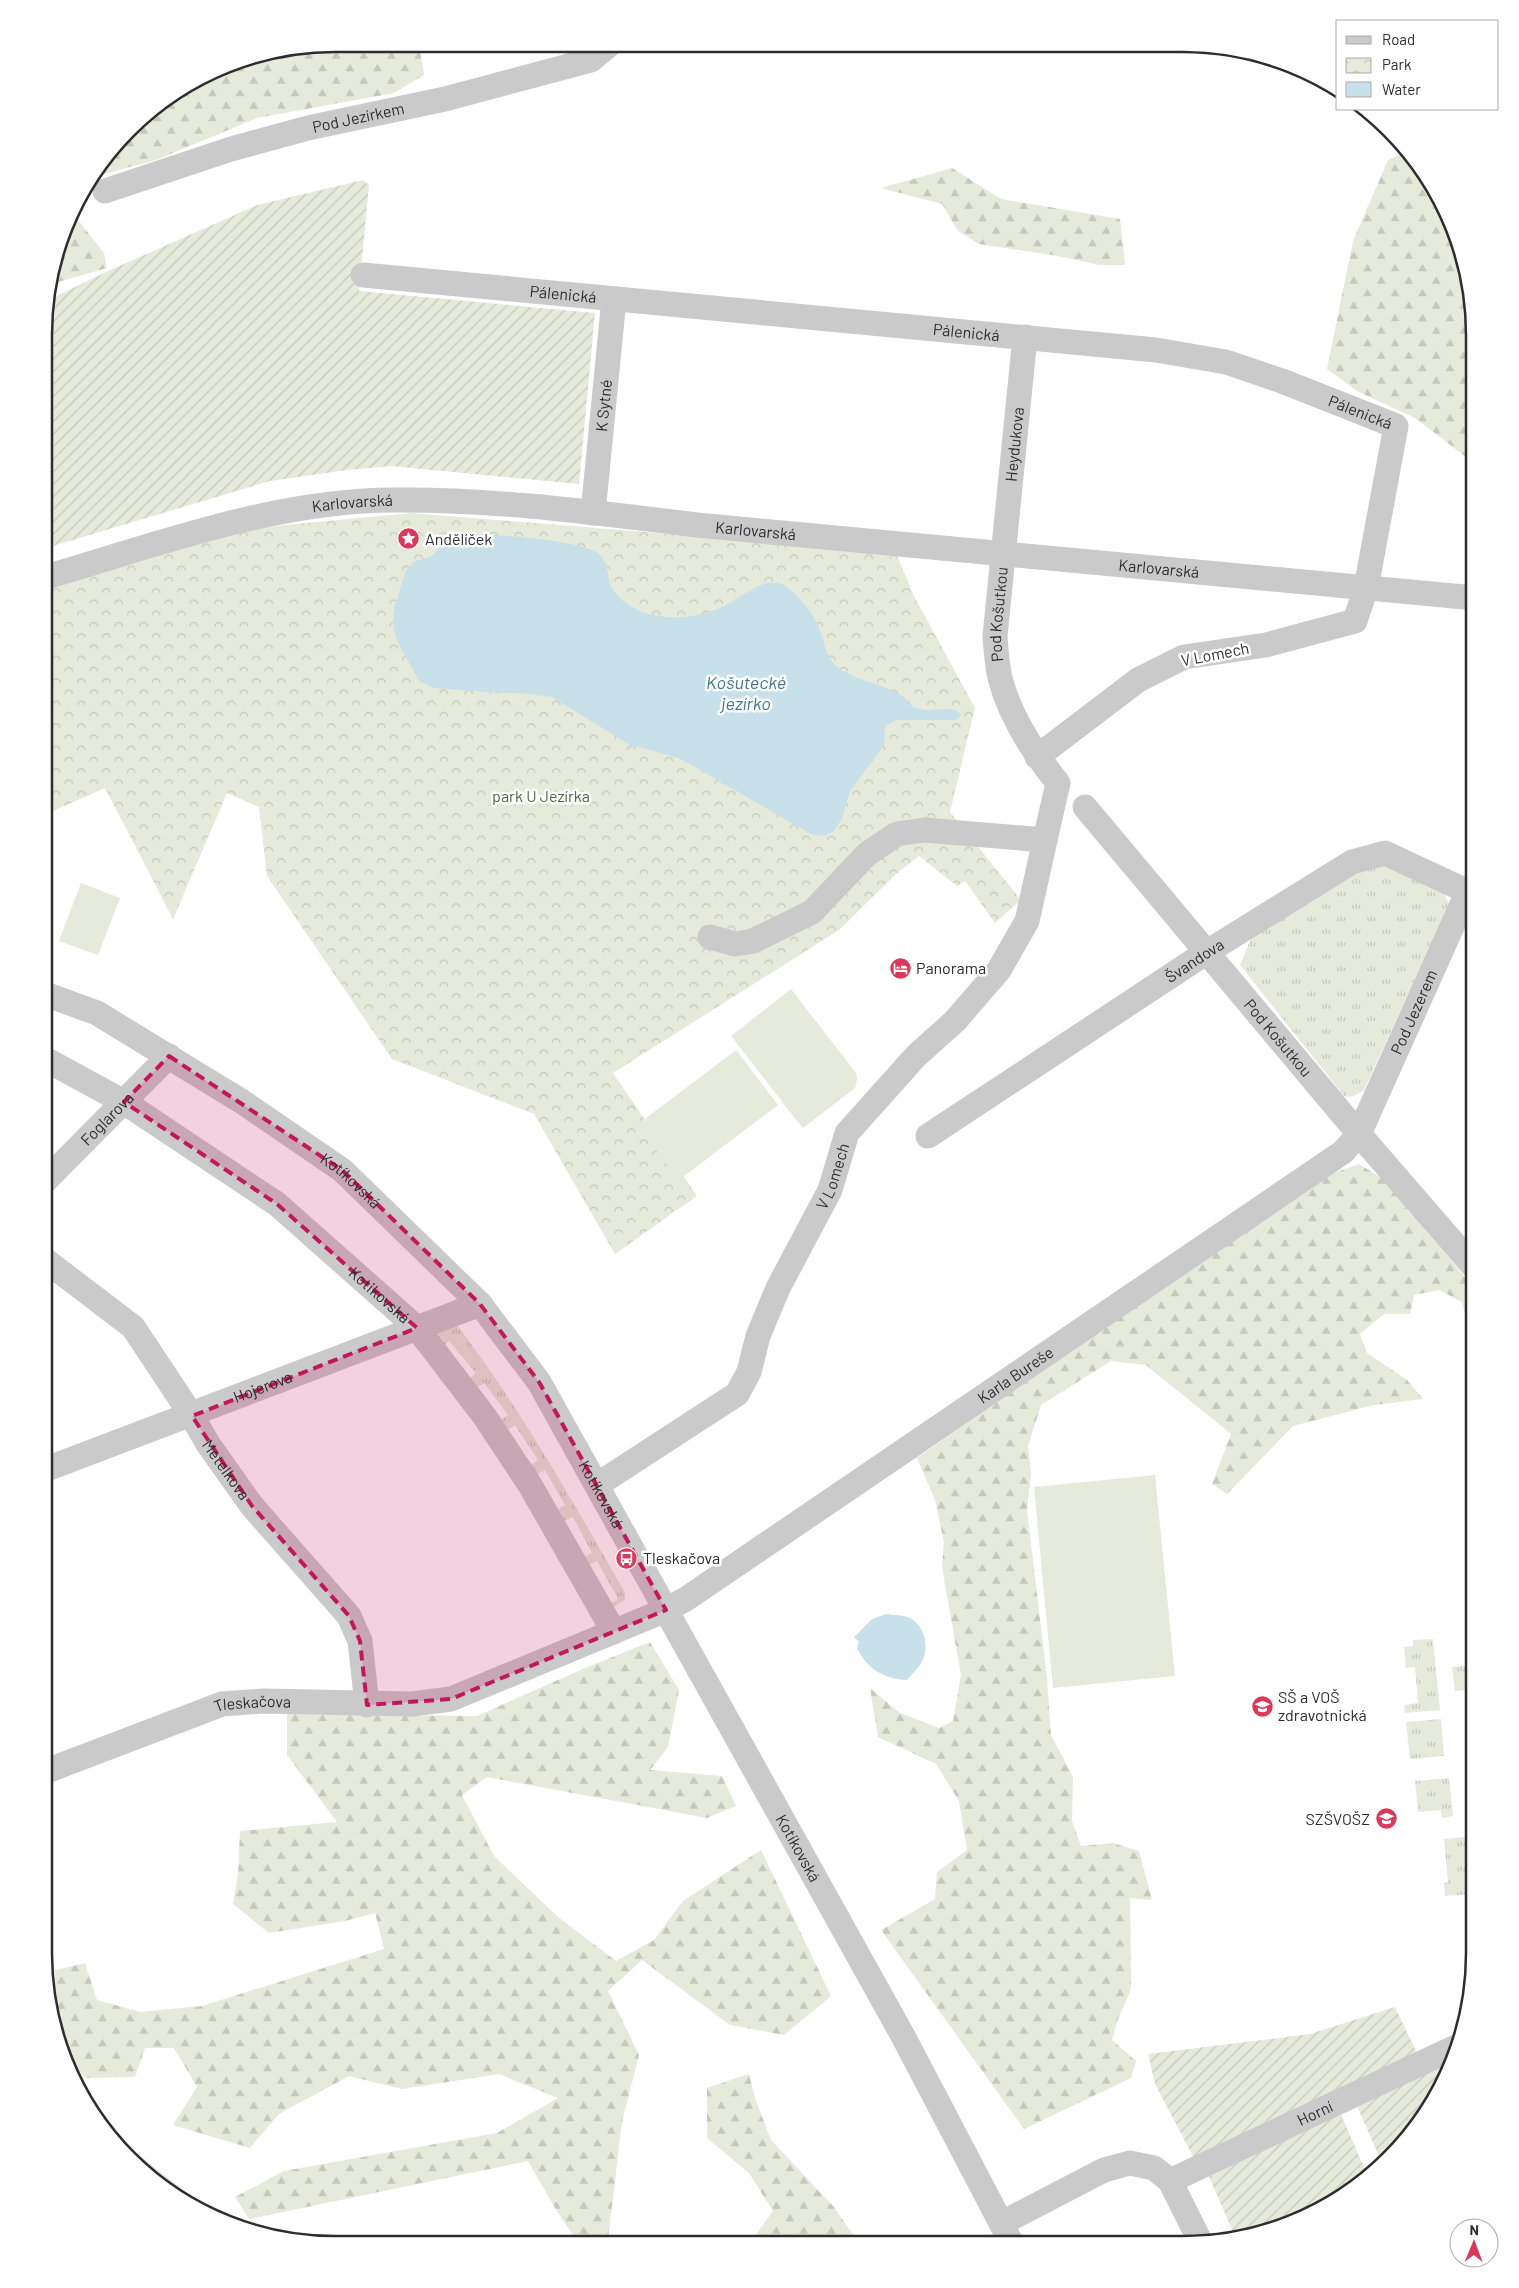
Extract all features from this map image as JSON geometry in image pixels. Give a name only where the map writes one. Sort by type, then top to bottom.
[{"type":"street","name":"Pod Jezírkem","points":[[105,191],[231,149],[308,128],[445,99],[591,60],[599,53]]},
{"type":"street","name":"Pálenická","points":[[362,275],[1156,350],[1226,362],[1282,380],[1396,426],[1366,588]]},
{"type":"street","name":"K Sytné","points":[[593,513],[614,299]]},
{"type":"street","name":"Heydukova","points":[[1004,552],[1025,337]]},
{"type":"street","name":"Karlovarská","points":[[53,575],[232,523],[337,504],[403,500],[593,513],[696,525],[1004,552],[1466,597]]},
{"type":"street","name":"Pod Košutkou","points":[[1004,552],[995,636],[1000,678],[1011,710],[1037,757],[1058,783]]},
{"type":"street","name":"V Lomech","points":[[1037,757],[1138,680],[1184,657],[1266,645],[1355,621],[1366,588]]},
{"type":"street","name":"V Lomech","points":[[597,1485],[737,1394],[749,1372],[758,1336],[778,1288],[830,1190],[848,1133],[916,1056],[954,1021],[1000,970],[1026,921],[1058,783]]},
{"type":"street","name":"Pod Košutkou","points":[[1085,807],[1359,1134],[1466,1258]]},
{"type":"street","points":[[710,938],[735,944],[753,941],[812,912],[867,854],[897,834],[924,830],[1045,840]]},
{"type":"street","name":"Švandova","points":[[928,1136],[1207,952],[1352,862],[1385,853],[1466,891]]},
{"type":"street","name":"Pod Jezerem","points":[[1359,1134],[1466,904]]},
{"type":"street","name":"Kotíkovská","points":[[53,997],[98,1013],[170,1056],[241,1101],[342,1170],[480,1304],[539,1382],[903,2036],[1007,2234]]},
{"type":"street","name":"Foglarova","points":[[53,1173],[170,1056]]},
{"type":"street","name":"Kotikovská","points":[[53,1063],[124,1102],[277,1204],[417,1328],[485,1417],[530,1485],[614,1632]]},
{"type":"street","name":"Karla Bureše","points":[[666,1610],[694,1594],[1344,1152],[1359,1134]]},
{"type":"street","name":"Metelkova","points":[[53,1266],[133,1327],[192,1416],[208,1444],[252,1506],[349,1616],[360,1641],[367,1705]]},
{"type":"street","name":"Hojerova","points":[[53,1467],[192,1416],[480,1304]]},
{"type":"street","name":"Tleskačova","points":[[53,1769],[222,1704],[263,1700],[367,1705],[412,1704],[451,1699],[666,1610]]},
{"type":"street","name":"Horní","points":[[1170,2182],[1449,2050]]},
{"type":"street","points":[[1007,2234],[1104,2170],[1130,2163],[1154,2168],[1170,2182],[1197,2235]]},
{"type":"highlighted area","points":[[169,1056],[342,1170],[480,1304],[539,1382],[666,1610],[451,1699],[367,1705],[360,1641],[349,1616],[252,1506],[192,1416],[417,1328],[277,1204],[124,1102]]},
{"type":"green space","points":[[317,53],[420,53],[424,75],[394,93],[257,118],[156,160],[103,174],[135,135],[163,111],[194,90],[227,74],[262,62],[298,55]]},
{"type":"green space","points":[[1401,154],[1419,178],[1445,227],[1457,262],[1466,317],[1466,457],[1415,418],[1357,391],[1327,369],[1353,241],[1388,160]]},
{"type":"green space","points":[[952,168],[1001,199],[1120,219],[1125,265],[1099,265],[1058,256],[979,244],[958,231],[942,204],[881,188]]},
{"type":"green space","points":[[363,180],[369,185],[359,291],[595,313],[579,484],[391,466],[347,470],[270,481],[53,546],[53,317],[55,297],[257,205]]},
{"type":"green space","points":[[78,219],[104,253],[107,268],[58,282],[62,262]]},
{"type":"green space","name":"park U Jezírka","points":[[411,513],[719,538],[897,556],[915,598],[975,708],[950,812],[1021,900],[995,923],[965,881],[957,886],[919,856],[895,875],[839,930],[613,1073],[697,1196],[615,1254],[534,1114],[392,1059],[267,876],[259,807],[227,793],[173,919],[105,788],[53,811],[53,583],[243,529]]},
{"type":"green space","points":[[1386,864],[1443,891],[1449,904],[1364,1090],[1354,1096],[1347,1097],[1344,1096],[1240,965],[1252,936],[1359,871]]},
{"type":"green space","points":[[81,883],[120,898],[98,955],[59,941]]},
{"type":"green space","points":[[791,989],[856,1073],[857,1080],[855,1088],[803,1128],[781,1101],[783,1099],[781,1100],[731,1036]]},
{"type":"green space","points":[[736,1050],[778,1105],[679,1180],[637,1125]]},
{"type":"green space","points":[[1359,1164],[1385,1180],[1466,1278],[1466,1300],[1462,1302],[1439,1290],[1414,1295],[1410,1314],[1384,1314],[1360,1334],[1367,1353],[1407,1380],[1423,1399],[1374,1405],[1293,1426],[1227,1494],[1212,1484],[1231,1434],[1146,1365],[1111,1361],[1041,1405],[1028,1446],[1031,1474],[1027,1510],[1047,1678],[1051,1735],[1073,1777],[1072,1821],[1081,1846],[1113,1843],[1139,1851],[1152,1900],[1130,1898],[1131,1989],[1118,2019],[1112,2040],[1136,2061],[1131,2078],[1024,2129],[881,1930],[935,1899],[937,1872],[967,1850],[959,1801],[936,1764],[878,1737],[870,1688],[900,1713],[939,1728],[953,1721],[961,1675],[942,1567],[944,1542],[935,1500],[917,1458],[1320,1178]]},
{"type":"green space","points":[[1466,1300],[1466,1317],[1462,1302]]},
{"type":"green space","points":[[454,1321],[501,1386],[522,1419],[624,1591],[625,1600],[609,1610],[610,1604],[618,1599],[597,1561],[583,1568],[579,1560],[592,1553],[573,1517],[559,1524],[553,1512],[565,1505],[545,1470],[532,1477],[526,1468],[538,1460],[515,1425],[503,1433],[496,1424],[508,1415],[484,1383],[472,1391],[465,1382],[476,1373],[449,1341],[442,1347],[433,1337]]},
{"type":"green space","points":[[1155,1475],[1175,1676],[1053,1688],[1034,1487]]},
{"type":"green space","points":[[1433,1639],[1440,1710],[1405,1713],[1404,1705],[1418,1703],[1415,1667],[1406,1668],[1404,1647],[1413,1646],[1413,1640]]},
{"type":"green space","points":[[650,1642],[679,1690],[668,1747],[650,1770],[722,1776],[736,1806],[707,1818],[487,1777],[462,1795],[494,1856],[558,1917],[616,1961],[654,1940],[683,1901],[761,1850],[831,1996],[784,2035],[730,2025],[642,1960],[608,1991],[639,2055],[622,2122],[608,2236],[573,2236],[528,2161],[249,2219],[235,2197],[284,2171],[497,2133],[558,2098],[499,2074],[402,2089],[349,2076],[279,2114],[250,2148],[173,2125],[197,2087],[174,2048],[145,2048],[135,2077],[86,2078],[79,2071],[62,2026],[53,1971],[85,1963],[97,2000],[140,2012],[202,2006],[384,1949],[375,1913],[345,1921],[269,1933],[233,1904],[238,1874],[240,1831],[337,1822],[287,1755],[287,1714],[477,1716],[585,1668]]},
{"type":"green space","points":[[1466,1666],[1466,1690],[1455,1691],[1452,1667]]},
{"type":"green space","points":[[1441,1719],[1444,1756],[1410,1759],[1406,1722]]},
{"type":"green space","points":[[1449,1778],[1453,1816],[1442,1818],[1441,1810],[1418,1812],[1415,1781]]},
{"type":"green space","points":[[1466,1837],[1466,1895],[1445,1896],[1444,1883],[1448,1882],[1444,1839]]},
{"type":"green space","points":[[1395,2007],[1417,2053],[1196,2162],[1155,2084],[1148,2054],[1310,2034]]},
{"type":"green space","points":[[1439,2063],[1441,2069],[1419,2110],[1379,2157],[1356,2104]]},
{"type":"green space","points":[[749,2074],[755,2098],[771,2140],[833,2206],[854,2236],[755,2236],[773,2211],[749,2173],[707,2138],[707,2088]]},
{"type":"green space","points":[[1340,2112],[1365,2169],[1325,2198],[1292,2214],[1257,2226],[1233,2231],[1209,2177]]},
{"type":"green space","points":[[132,2149],[191,2196],[163,2177]]},
{"type":"water","name":"Košutecké jezírko","points":[[477,534],[541,539],[590,549],[599,554],[605,562],[610,584],[619,597],[644,613],[658,616],[688,617],[698,615],[726,605],[764,584],[780,584],[792,591],[809,610],[817,623],[829,657],[836,666],[849,674],[898,693],[909,703],[920,709],[950,709],[961,715],[957,720],[896,720],[885,726],[884,745],[850,791],[842,818],[834,831],[824,836],[811,834],[681,759],[633,747],[552,697],[522,693],[434,688],[419,681],[396,639],[393,623],[394,608],[406,571],[413,562],[432,556],[440,547]]},
{"type":"water","points":[[886,1614],[910,1618],[919,1625],[924,1635],[925,1652],[923,1660],[907,1680],[891,1678],[877,1672],[866,1662],[857,1648],[859,1642],[854,1637],[872,1619]]},
{"type":"place","name":"Andělíček","points":[[409,539]]},
{"type":"place","name":"Panorama","points":[[900,968]]},
{"type":"place","name":"Tleskačova","points":[[627,1558]]},
{"type":"place","name":"SŠ a VOŠ zdravotnická","points":[[1262,1706]]},
{"type":"place","name":"SZŠVOŠZ","points":[[1386,1819]]}]
